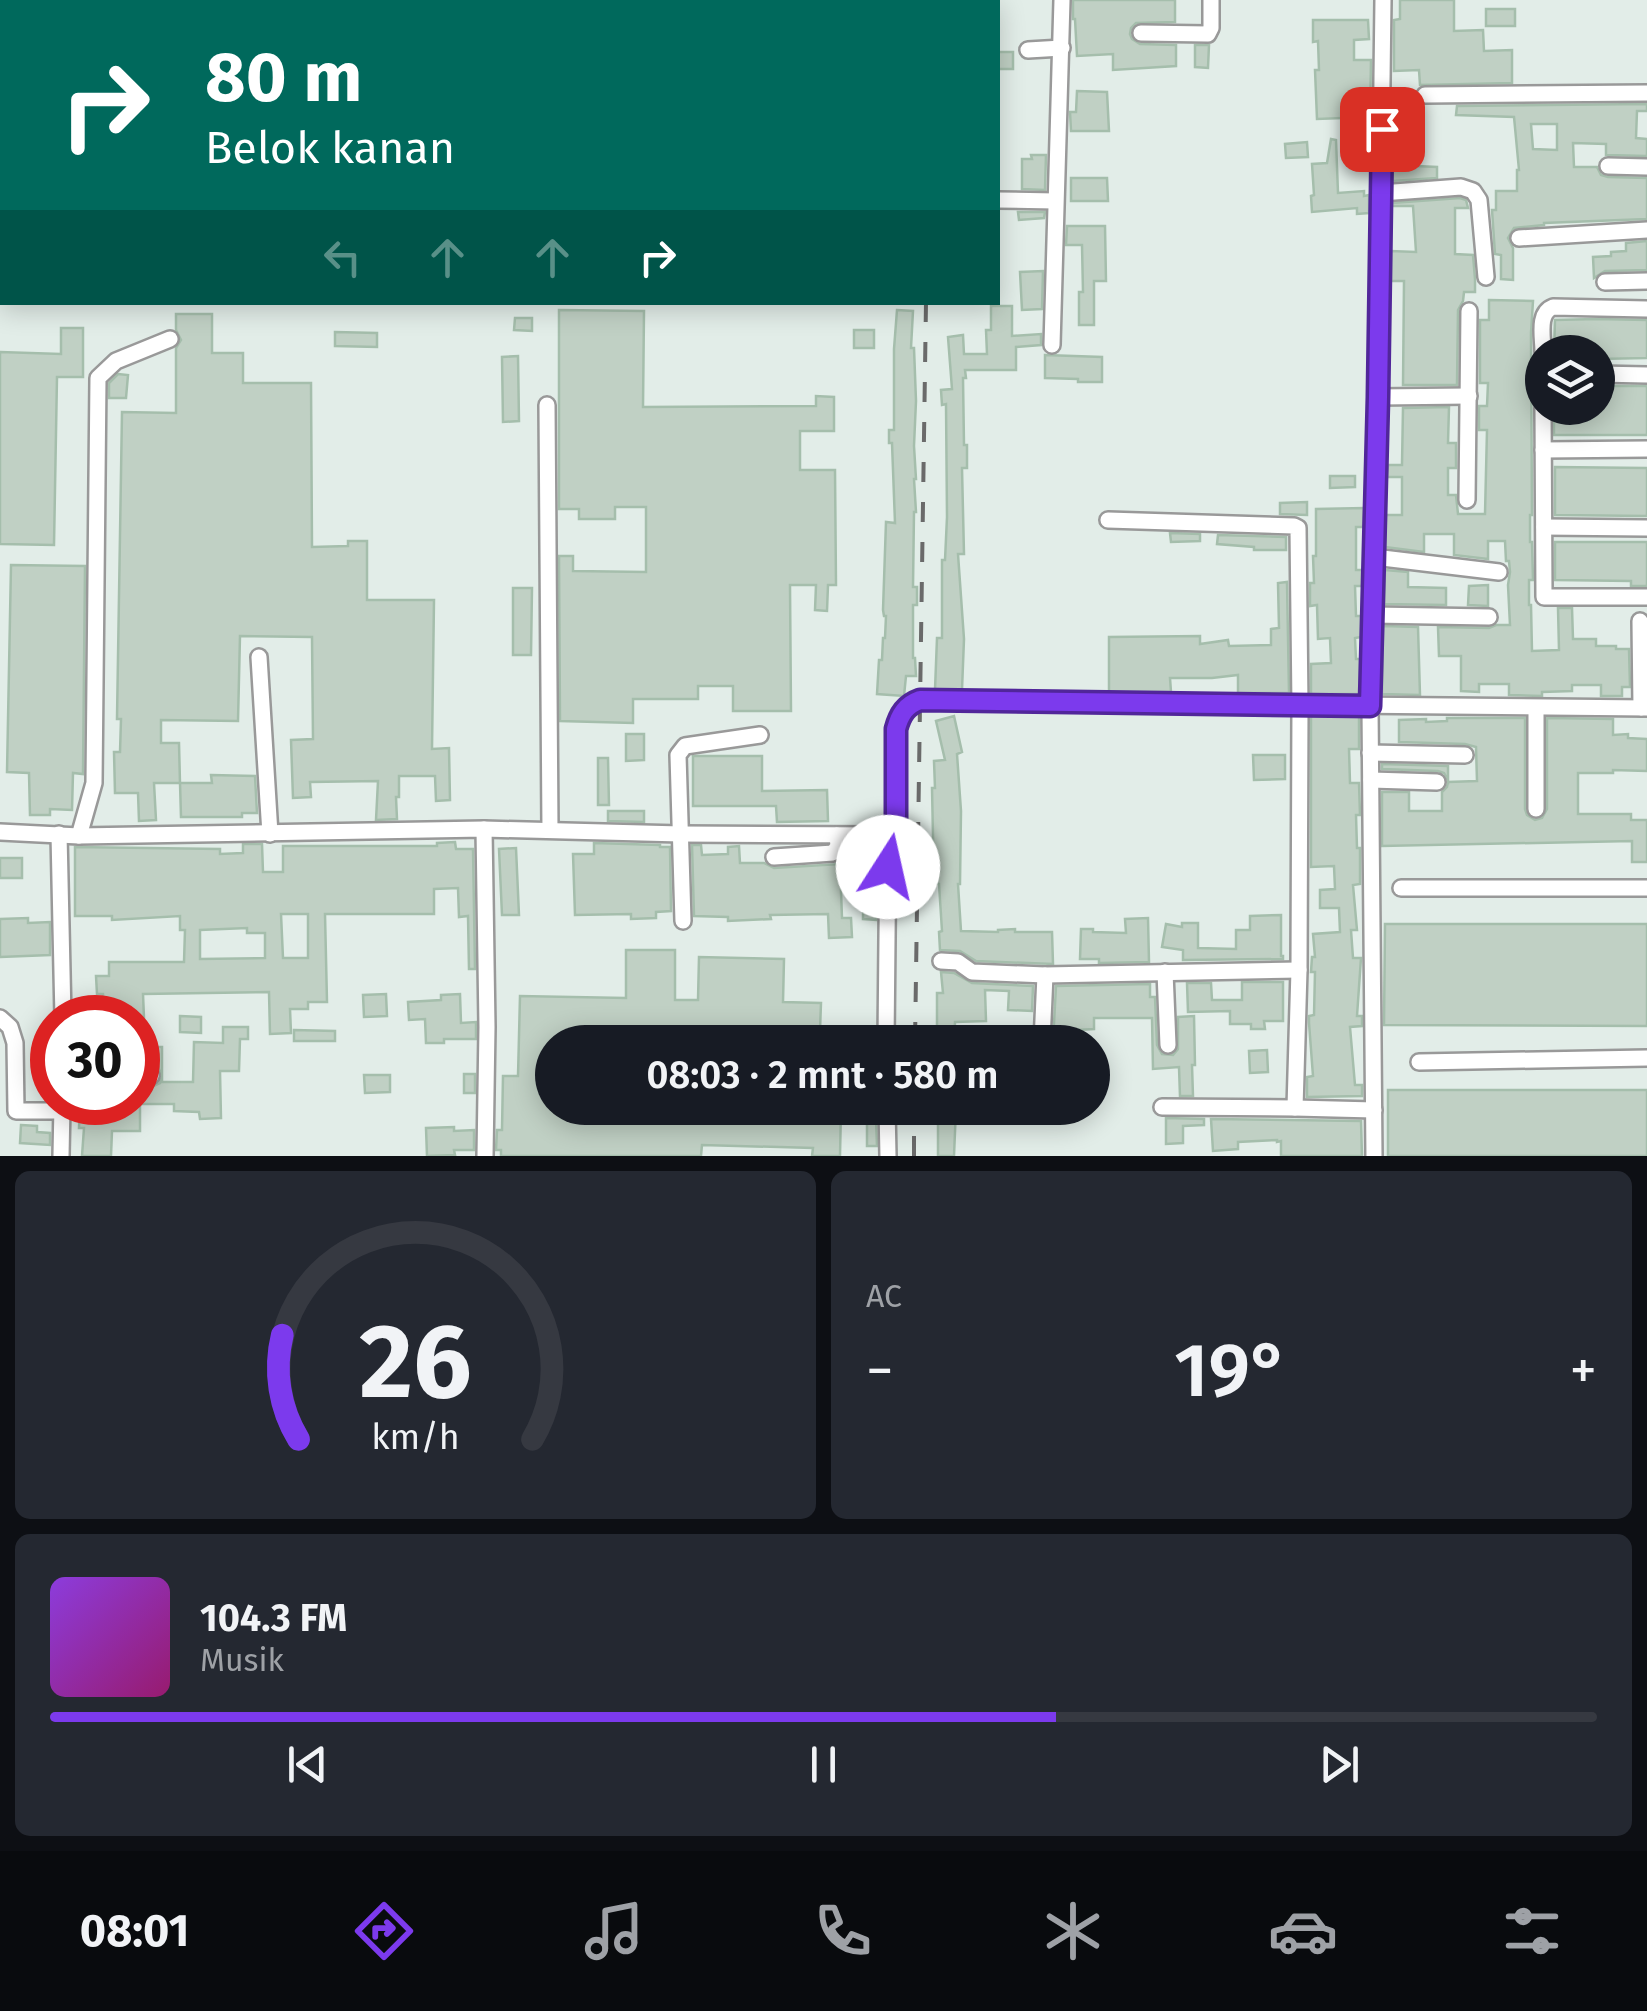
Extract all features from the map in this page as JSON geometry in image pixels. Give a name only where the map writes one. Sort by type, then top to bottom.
[{"type":"street","points":[[1052,345],[1062,0]]},
{"type":"street","points":[[1141,33],[1208,34],[1212,28],[1211,0]]},
{"type":"street","points":[[1374,1156],[1370,706],[1383,0]]},
{"type":"street","points":[[1028,50],[1062,48]]},
{"type":"street","points":[[1425,95],[1647,93]]},
{"type":"street","points":[[1608,166],[1647,167]]},
{"type":"street","points":[[1381,194],[1461,187],[1474,191],[1486,277]]},
{"type":"street","points":[[1000,200],[1055,202]]},
{"type":"street","points":[[1519,238],[1647,230]]},
{"type":"street","points":[[1605,282],[1647,281]]},
{"type":"street","points":[[1543,335],[1542,315],[1553,307],[1647,309]]},
{"type":"street","points":[[1468,500],[1470,311]]},
{"type":"street","points":[[79,836],[94,783],[98,378],[116,361],[170,339]]},
{"type":"street","points":[[1615,374],[1647,375]]},
{"type":"street","points":[[1378,397],[1469,396]]},
{"type":"street","points":[[546,406],[550,830]]},
{"type":"street","points":[[1543,425],[1546,598],[1647,597]]},
{"type":"street","points":[[1543,450],[1647,449]]},
{"type":"street","points":[[1108,520],[1298,528],[1299,970],[1295,1108]]},
{"type":"street","points":[[1544,527],[1647,528]]},
{"type":"street","points":[[1374,556],[1499,572]]},
{"type":"street","points":[[1373,615],[1489,617]]},
{"type":"street","points":[[886,1025],[888,834],[896,818],[896,729],[898,718],[911,704],[920,700],[1644,708],[1640,621]]},
{"type":"street","points":[[259,657],[270,834]]},
{"type":"street","points":[[1536,708],[1536,809]]},
{"type":"street","points":[[683,921],[678,755],[686,746],[760,735]]},
{"type":"street","points":[[1370,753],[1465,755]]},
{"type":"street","points":[[1371,780],[1436,782]]},
{"type":"street","points":[[484,829],[486,1156]]},
{"type":"street","points":[[0,832],[79,836],[484,829],[888,834]]},
{"type":"street","points":[[58,834],[62,995]]},
{"type":"street","points":[[774,857],[833,853],[838,846],[837,835]]},
{"type":"street","points":[[1401,888],[1647,888]]},
{"type":"street","points":[[942,961],[955,961],[972,972],[1045,975],[1299,970]]},
{"type":"street","points":[[1166,972],[1168,1044]]},
{"type":"street","points":[[1043,1025],[1045,975]]},
{"type":"street","points":[[0,1018],[10,1027],[15,1043],[8,1110]]},
{"type":"street","points":[[1419,1062],[1647,1058]]},
{"type":"street","points":[[1162,1107],[1374,1110]]},
{"type":"street","points":[[61,1156],[62,1125]]},
{"type":"street","points":[[887,1125],[888,1156]]},
{"type":"building","points":[[1073,0],[1175,0],[1175,22],[1136,23],[1130,34],[1140,44],[1176,45],[1176,66],[1113,70],[1113,54],[1077,56]]},
{"type":"building","points":[[1400,0],[1454,0],[1454,31],[1483,30],[1484,51],[1512,50],[1512,83],[1420,85],[1419,70],[1394,71],[1394,20],[1400,19]]},
{"type":"building","points":[[1486,9],[1515,9],[1515,26],[1486,26]]},
{"type":"building","points":[[1313,20],[1368,20],[1369,39],[1354,40],[1354,60],[1371,60],[1370,117],[1317,119],[1318,41],[1313,42]]},
{"type":"building","points":[[1195,45],[1209,45],[1208,68],[1195,67]]},
{"type":"building","points":[[1000,52],[1013,52],[1013,69],[1000,69]]},
{"type":"building","points":[[1077,91],[1107,92],[1109,131],[1071,131],[1070,112],[1076,112]]},
{"type":"building","points":[[1415,98],[1421,113],[1397,114],[1396,100]]},
{"type":"building","points":[[1647,104],[1647,111],[1637,111],[1636,138],[1647,139],[1647,156],[1606,155],[1606,144],[1573,143],[1574,167],[1597,167],[1601,175],[1608,177],[1647,178],[1647,219],[1514,228],[1508,238],[1513,248],[1513,280],[1501,279],[1501,255],[1495,254],[1492,210],[1496,210],[1496,191],[1517,191],[1514,117],[1456,115],[1457,106]],"holes":[[[1531,124],[1557,124],[1557,150],[1533,149]]]},
{"type":"building","points":[[1331,139],[1336,140],[1338,193],[1364,191],[1364,196],[1369,195],[1369,213],[1357,214],[1357,208],[1312,212],[1312,164],[1327,163]]},
{"type":"building","points":[[1307,142],[1308,157],[1286,158],[1285,144]]},
{"type":"building","points":[[1031,155],[1046,155],[1045,190],[1022,189],[1022,159],[1032,159]]},
{"type":"building","points":[[1393,165],[1437,167],[1437,178],[1392,181]]},
{"type":"building","points":[[1071,178],[1107,178],[1108,201],[1071,201]]},
{"type":"building","points":[[1466,200],[1468,208],[1455,208],[1455,254],[1473,255],[1475,292],[1464,292],[1458,310],[1457,385],[1403,385],[1404,281],[1391,281],[1391,251],[1416,252],[1413,206],[1392,203]]},
{"type":"building","points":[[1018,212],[1045,212],[1044,218],[1019,220]]},
{"type":"building","points":[[1067,226],[1105,226],[1106,281],[1094,281],[1094,325],[1079,325],[1082,245],[1066,245]]},
{"type":"building","points":[[1647,241],[1647,270],[1605,271],[1594,278],[1593,257],[1611,256],[1611,252],[1626,251],[1626,243]]},
{"type":"building","points":[[1043,271],[1042,309],[1022,310],[1020,272]]},
{"type":"building","points":[[1489,300],[1533,301],[1531,335],[1525,335],[1525,425],[1532,425],[1532,651],[1559,650],[1558,608],[1572,608],[1573,639],[1596,639],[1596,646],[1629,649],[1630,687],[1622,687],[1622,696],[1601,696],[1601,685],[1572,685],[1572,691],[1542,692],[1542,696],[1509,695],[1509,684],[1479,684],[1479,692],[1461,691],[1461,656],[1439,656],[1438,627],[1510,625],[1510,572],[1505,541],[1488,541],[1488,559],[1454,555],[1454,534],[1424,534],[1424,552],[1385,547],[1386,515],[1402,515],[1402,477],[1387,477],[1388,465],[1402,465],[1403,408],[1449,407],[1448,443],[1456,443],[1456,468],[1448,468],[1448,495],[1456,495],[1458,514],[1485,514],[1487,430],[1479,430],[1479,406],[1487,406],[1488,383],[1480,383],[1480,320],[1489,320]]},
{"type":"building","points":[[991,306],[1012,306],[1012,336],[1041,334],[1041,345],[1016,347],[1016,370],[965,370],[964,554],[958,554],[964,639],[962,690],[935,690],[937,638],[942,638],[942,560],[947,517],[946,404],[942,405],[941,390],[952,389],[948,337],[963,335],[964,354],[987,354]]},
{"type":"building","points":[[559,310],[644,311],[643,407],[816,406],[816,396],[834,397],[834,431],[800,431],[800,470],[835,470],[836,585],[828,585],[827,611],[815,610],[816,585],[790,585],[791,711],[733,711],[733,686],[698,686],[698,699],[633,699],[633,723],[560,721],[559,556],[573,556],[573,571],[646,572],[646,507],[615,507],[615,519],[579,519],[579,509],[559,509]]},
{"type":"building","points":[[897,310],[913,311],[911,348],[916,401],[913,587],[917,587],[917,605],[913,605],[913,658],[916,676],[906,676],[904,696],[877,694],[885,638],[886,522],[895,523],[889,430],[894,430]]},
{"type":"building","points":[[176,314],[212,314],[212,353],[243,353],[243,383],[311,383],[312,547],[367,541],[367,600],[434,600],[432,749],[449,748],[450,800],[436,801],[435,776],[399,776],[397,819],[376,820],[378,781],[310,782],[311,797],[293,798],[291,740],[313,739],[312,637],[240,636],[238,721],[161,720],[161,743],[179,743],[180,783],[154,783],[156,820],[139,821],[138,793],[115,793],[114,752],[120,752],[121,719],[117,719],[122,412],[176,413],[176,348],[181,340],[176,330]]},
{"type":"building","points":[[515,318],[532,318],[532,331],[514,330]]},
{"type":"building","points":[[1555,320],[1647,320],[1647,358],[1615,359],[1615,335],[1555,335]]},
{"type":"building","points":[[61,328],[83,328],[83,377],[57,377],[54,545],[0,544],[0,352],[61,354]]},
{"type":"building","points":[[854,330],[874,330],[874,348],[854,348]]},
{"type":"building","points":[[335,332],[377,333],[377,347],[335,346]]},
{"type":"building","points":[[1045,355],[1102,357],[1102,382],[1045,378]]},
{"type":"building","points":[[518,356],[519,421],[503,422],[502,357]]},
{"type":"building","points":[[118,374],[128,375],[126,398],[109,398],[109,383]]},
{"type":"building","points":[[1615,386],[1647,386],[1647,435],[1554,435],[1554,425],[1615,425]]},
{"type":"building","points":[[1555,467],[1647,468],[1647,516],[1555,515]]},
{"type":"building","points":[[1330,476],[1355,476],[1355,487],[1330,488]]},
{"type":"building","points":[[1307,502],[1307,515],[1280,514],[1280,503]]},
{"type":"building","points":[[1364,508],[1363,527],[1356,527],[1356,570],[1362,570],[1362,586],[1355,586],[1356,616],[1361,616],[1361,637],[1355,638],[1356,659],[1360,659],[1359,694],[1311,694],[1311,664],[1331,663],[1330,638],[1318,639],[1317,605],[1310,606],[1316,509]]},
{"type":"building","points":[[1170,533],[1200,534],[1200,541],[1171,542]]},
{"type":"building","points":[[1218,535],[1286,537],[1286,550],[1217,544]]},
{"type":"building","points":[[1555,542],[1647,542],[1647,586],[1631,586],[1631,581],[1555,580]]},
{"type":"building","points":[[11,565],[85,566],[83,774],[73,773],[72,810],[50,809],[50,815],[30,815],[29,773],[7,772]]},
{"type":"building","points":[[1385,570],[1408,572],[1408,587],[1446,588],[1446,605],[1384,604]]},
{"type":"building","points":[[1287,582],[1289,693],[1238,693],[1238,675],[1170,678],[1171,692],[1109,692],[1109,637],[1200,636],[1200,644],[1228,640],[1229,646],[1271,645],[1271,629],[1279,628],[1278,583]]},
{"type":"building","points":[[1488,585],[1488,606],[1468,605],[1469,586]]},
{"type":"building","points":[[513,588],[532,588],[531,655],[513,655]]},
{"type":"building","points":[[1383,626],[1418,627],[1420,695],[1382,694]]},
{"type":"building","points":[[954,716],[962,752],[957,754],[961,931],[1052,932],[1053,964],[976,961],[960,951],[940,950],[932,788],[934,761],[945,760],[936,721]]},
{"type":"building","points":[[1311,716],[1359,716],[1359,749],[1349,749],[1350,783],[1359,783],[1360,815],[1356,815],[1360,884],[1353,885],[1357,930],[1351,930],[1353,958],[1361,958],[1357,1016],[1362,1016],[1362,1026],[1350,1027],[1355,1085],[1362,1085],[1362,1096],[1307,1097],[1307,1077],[1313,1076],[1309,1016],[1314,1015],[1313,934],[1340,932],[1339,908],[1320,908],[1320,890],[1335,889],[1334,866],[1311,867]]},
{"type":"building","points":[[1447,718],[1525,718],[1525,809],[1535,820],[1542,818],[1547,809],[1547,718],[1613,719],[1613,735],[1647,739],[1647,771],[1578,773],[1578,814],[1631,814],[1631,820],[1647,820],[1647,862],[1632,862],[1632,841],[1382,846],[1382,792],[1409,792],[1409,811],[1442,811],[1442,792],[1448,782],[1477,781],[1476,747],[1399,742],[1399,720],[1426,722]]},
{"type":"building","points":[[626,734],[644,734],[644,760],[626,761]]},
{"type":"building","points":[[1253,755],[1285,755],[1285,779],[1254,780]]},
{"type":"building","points":[[693,756],[762,756],[762,791],[827,790],[828,821],[777,822],[776,806],[693,806]]},
{"type":"building","points":[[598,758],[608,758],[609,805],[598,805]]},
{"type":"building","points":[[1382,764],[1448,766],[1448,780],[1438,771],[1382,769]]},
{"type":"building","points":[[211,775],[255,776],[257,813],[242,813],[242,817],[181,817],[180,783],[212,783]]},
{"type":"building","points":[[608,811],[644,811],[644,822],[608,821]]},
{"type":"building","points":[[455,842],[456,849],[473,849],[475,969],[469,969],[468,916],[459,917],[458,888],[434,889],[434,914],[325,914],[327,1002],[308,1002],[308,1009],[290,1009],[291,1033],[270,1034],[269,992],[97,994],[96,976],[109,976],[109,962],[184,962],[185,930],[180,930],[180,916],[112,920],[112,916],[75,916],[75,847],[220,849],[220,854],[243,853],[243,844],[262,844],[263,872],[283,872],[283,846],[437,846]],"holes":[[[281,914],[308,914],[308,958],[283,958]],[[247,928],[247,933],[265,933],[265,958],[200,959],[200,930]]]},
{"type":"building","points":[[594,843],[670,847],[671,911],[656,912],[656,918],[631,919],[631,914],[575,915],[573,854],[594,854]]},
{"type":"building","points":[[692,845],[701,845],[702,855],[728,854],[728,847],[739,846],[740,863],[764,863],[774,868],[840,864],[842,918],[851,918],[852,937],[829,938],[828,914],[770,915],[771,919],[728,921],[728,917],[694,916]]},
{"type":"building","points":[[864,846],[877,846],[876,920],[863,919]]},
{"type":"building","points":[[516,848],[519,915],[502,915],[499,849]]},
{"type":"building","points":[[0,858],[22,858],[22,878],[0,878]]},
{"type":"building","points":[[1281,915],[1283,959],[1183,960],[1183,950],[1162,947],[1166,924],[1182,927],[1182,923],[1198,923],[1198,948],[1236,949],[1236,930],[1250,930],[1250,916]]},
{"type":"building","points":[[28,918],[28,923],[50,922],[50,955],[0,957],[0,919]]},
{"type":"building","points":[[1148,918],[1149,962],[1099,963],[1099,959],[1080,959],[1081,929],[1126,933],[1125,919]]},
{"type":"building","points":[[1385,924],[1647,924],[1647,1026],[1384,1025]]},
{"type":"building","points":[[626,950],[675,950],[675,1000],[698,1000],[699,957],[784,959],[783,1002],[821,1003],[820,1025],[535,1025],[535,1125],[841,1125],[840,1156],[812,1156],[813,1148],[702,1145],[701,1156],[501,1156],[501,1150],[496,1150],[497,1130],[502,1130],[503,1076],[518,1076],[520,996],[626,998]]},
{"type":"building","points":[[941,972],[954,973],[972,983],[1033,986],[1032,1011],[1008,1010],[1009,991],[985,990],[986,1021],[937,1025],[937,993],[943,993]]},
{"type":"building","points":[[1242,982],[1283,982],[1283,1021],[1264,1021],[1265,1029],[1251,1029],[1251,1024],[1230,1024],[1230,1011],[1188,1012],[1187,983],[1211,983],[1212,1000],[1242,1000]]},
{"type":"building","points":[[1150,984],[1150,997],[1155,997],[1157,1045],[1162,1054],[1173,1055],[1178,1049],[1178,1017],[1194,1016],[1193,1096],[1180,1096],[1179,1067],[1153,1069],[1152,1018],[1094,1018],[1094,1025],[1054,1025],[1056,986]]},
{"type":"building","points":[[386,994],[387,1016],[364,1017],[363,995]]},
{"type":"building","points":[[460,994],[461,1023],[476,1022],[476,1039],[426,1043],[425,1019],[409,1020],[408,1002],[441,1000],[441,995]]},
{"type":"building","points":[[180,1016],[201,1017],[201,1033],[180,1032]]},
{"type":"building","points":[[223,1027],[248,1027],[248,1039],[240,1039],[239,1071],[220,1071],[221,1118],[200,1119],[199,1112],[174,1111],[174,1104],[160,1104],[162,1076],[162,1082],[193,1082],[194,1042],[223,1043]]},
{"type":"building","points":[[294,1030],[335,1031],[335,1041],[294,1041]]},
{"type":"building","points":[[1267,1050],[1268,1072],[1250,1073],[1249,1051]]},
{"type":"building","points":[[464,1074],[475,1074],[475,1093],[464,1093]]},
{"type":"building","points":[[364,1075],[390,1075],[390,1092],[365,1093]]},
{"type":"building","points":[[1388,1090],[1647,1090],[1647,1156],[1388,1156]]},
{"type":"building","points":[[1166,1118],[1204,1119],[1204,1125],[1183,1126],[1183,1143],[1166,1144]]},
{"type":"building","points":[[1211,1119],[1361,1121],[1362,1156],[1281,1156],[1281,1141],[1277,1140],[1238,1142],[1238,1149],[1213,1151]]},
{"type":"building","points":[[21,1125],[37,1126],[37,1132],[50,1133],[50,1145],[20,1143]]},
{"type":"building","points":[[140,1125],[140,1131],[112,1131],[111,1156],[82,1156],[84,1128],[79,1128]]},
{"type":"building","points":[[867,1125],[876,1125],[877,1146],[867,1146]]},
{"type":"building","points":[[938,1125],[955,1125],[954,1156],[938,1156]]},
{"type":"building","points":[[454,1127],[454,1131],[474,1130],[474,1150],[427,1156],[426,1128]]},
{"type":"railway","points":[[915,1025],[926,305]]},
{"type":"railway","points":[[914,1125],[914,1156]]},
{"type":"route","points":[[888,867],[888,834],[896,818],[898,718],[920,700],[1370,706],[1382,129]]}]
